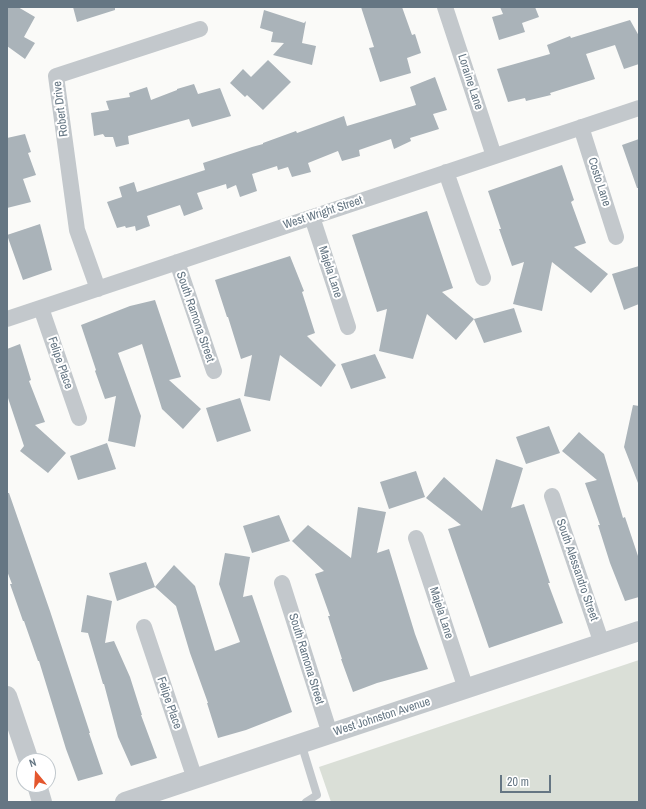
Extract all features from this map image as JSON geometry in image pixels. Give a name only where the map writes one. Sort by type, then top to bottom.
[{"type":"street","name":"Loraine Lane","points":[[445,7],[494,156]]},
{"type":"street","name":"Robert Drive","points":[[98,289],[77,230],[56,76],[200,29]]},
{"type":"street","name":"West Wright Street","points":[[7,319],[639,108]]},
{"type":"street","name":"Costo Lane","points":[[581,127],[616,237]]},
{"type":"street","points":[[446,172],[483,278]]},
{"type":"street","name":"Majela Lane","points":[[312,217],[348,327]]},
{"type":"street","name":"South Ramona Street","points":[[176,262],[214,371]]},
{"type":"street","name":"Felipe Place","points":[[41,308],[79,418]]},
{"type":"street","name":"South Alessandro Street","points":[[552,496],[602,644]]},
{"type":"street","name":"Majela Lane","points":[[416,538],[466,689]]},
{"type":"street","name":"South Ramona Street","points":[[282,583],[330,734]]},
{"type":"street","name":"Felipe Place","points":[[144,627],[195,778]]},
{"type":"street","name":"West Johnston Avenue","points":[[127,802],[195,778],[639,631]]},
{"type":"street","points":[[7,696],[26,753]]},
{"type":"lane","points":[[301,743],[319,798],[306,802]]},
{"type":"shaded area","points":[[639,660],[639,802],[331,802],[319,767]]},
{"type":"building","points":[[7,7],[18,7],[35,17],[24,37],[35,43],[25,59],[7,46]]},
{"type":"building","points":[[73,7],[115,7],[115,10],[77,22]]},
{"type":"building","points":[[361,7],[402,7],[412,35],[415,34],[421,53],[407,58],[411,73],[380,82],[369,48],[374,47]]},
{"type":"building","points":[[500,7],[535,7],[539,17],[522,23],[525,32],[499,40],[492,17],[503,14]]},
{"type":"building","points":[[264,10],[304,23],[306,21],[302,43],[316,46],[312,65],[273,55],[284,43],[271,42],[273,32],[260,28]]},
{"type":"building","points":[[630,20],[639,36],[639,64],[624,69],[615,45],[586,54],[595,79],[550,93],[551,95],[526,101],[525,98],[508,102],[497,69],[550,54],[547,45],[570,36],[571,38]]},
{"type":"building","points":[[268,60],[291,82],[263,110],[247,95],[245,97],[230,83],[243,69],[251,77]]},
{"type":"building","points":[[435,77],[447,110],[433,114],[439,129],[410,138],[411,141],[394,149],[391,139],[359,150],[360,156],[342,161],[338,151],[308,163],[311,172],[292,177],[288,167],[278,170],[277,166],[252,174],[257,191],[240,197],[236,185],[227,189],[226,184],[197,193],[203,209],[184,216],[180,205],[147,216],[150,226],[136,231],[135,226],[117,228],[107,202],[122,197],[119,187],[134,182],[137,192],[205,170],[203,163],[263,144],[296,131],[297,133],[344,116],[347,126],[416,105],[410,87]]},
{"type":"building","points":[[194,84],[198,94],[220,88],[231,116],[192,127],[189,119],[128,136],[129,144],[116,147],[113,137],[105,137],[103,134],[94,136],[91,113],[109,110],[106,101],[130,97],[129,93],[147,87],[151,100],[177,89]]},
{"type":"building","points":[[25,134],[31,152],[28,153],[36,175],[23,179],[31,202],[7,208],[7,138]]},
{"type":"building","points":[[639,139],[639,188],[637,188],[622,145]]},
{"type":"building","points":[[562,165],[574,200],[571,202],[586,243],[574,247],[608,274],[591,293],[552,262],[542,311],[513,304],[524,262],[512,266],[488,191]]},
{"type":"building","points":[[427,211],[453,288],[442,292],[474,319],[456,340],[427,314],[413,359],[379,351],[387,309],[377,312],[352,235]]},
{"type":"building","points":[[40,224],[52,270],[23,280],[7,235]]},
{"type":"building","points":[[290,256],[304,291],[302,292],[315,333],[307,336],[336,365],[321,387],[280,355],[270,401],[244,396],[252,355],[241,359],[215,280]]},
{"type":"building","points":[[639,266],[639,304],[624,310],[612,274]]},
{"type":"building","points":[[155,300],[181,377],[169,380],[201,409],[183,429],[162,409],[142,344],[118,353],[141,416],[135,447],[108,441],[116,396],[105,399],[81,325],[130,306]]},
{"type":"building","points":[[514,308],[522,332],[484,343],[474,319]]},
{"type":"building","points":[[20,344],[31,380],[29,381],[45,422],[35,425],[66,453],[48,473],[20,451],[24,446],[7,395],[7,349]]},
{"type":"building","points":[[375,354],[386,378],[351,389],[341,364]]},
{"type":"building","points":[[240,398],[251,431],[217,442],[206,408]]},
{"type":"building","points":[[633,405],[639,406],[638,483],[624,447]]},
{"type":"building","points":[[549,426],[560,453],[526,464],[516,437]]},
{"type":"building","points":[[579,432],[604,454],[623,518],[625,517],[639,559],[639,597],[625,601],[610,563],[598,525],[600,525],[585,483],[597,480],[562,451]]},
{"type":"building","points":[[107,443],[116,469],[78,480],[70,456]]},
{"type":"building","points":[[496,459],[523,468],[511,508],[524,504],[550,583],[548,583],[563,623],[489,648],[448,529],[461,525],[426,498],[444,477],[482,511]]},
{"type":"building","points":[[416,471],[425,497],[389,509],[380,482]]},
{"type":"building","points":[[7,493],[9,493],[50,611],[103,774],[78,781],[66,749],[39,661],[23,621],[7,571]]},
{"type":"building","points":[[358,507],[386,512],[377,553],[389,549],[415,634],[428,669],[377,683],[353,692],[328,616],[330,616],[315,574],[324,571],[292,541],[308,525],[351,558]]},
{"type":"building","points":[[279,515],[290,541],[252,553],[243,526]]},
{"type":"building","points":[[225,553],[250,557],[243,597],[252,595],[292,712],[246,730],[218,738],[176,606],[155,587],[174,565],[195,586],[215,651],[240,642],[219,584]]},
{"type":"building","points":[[146,562],[155,587],[117,601],[109,573]]},
{"type":"building","points":[[87,595],[112,601],[105,643],[114,641],[130,677],[141,715],[157,758],[131,766],[118,737],[104,684],[88,633],[81,632]]}]
